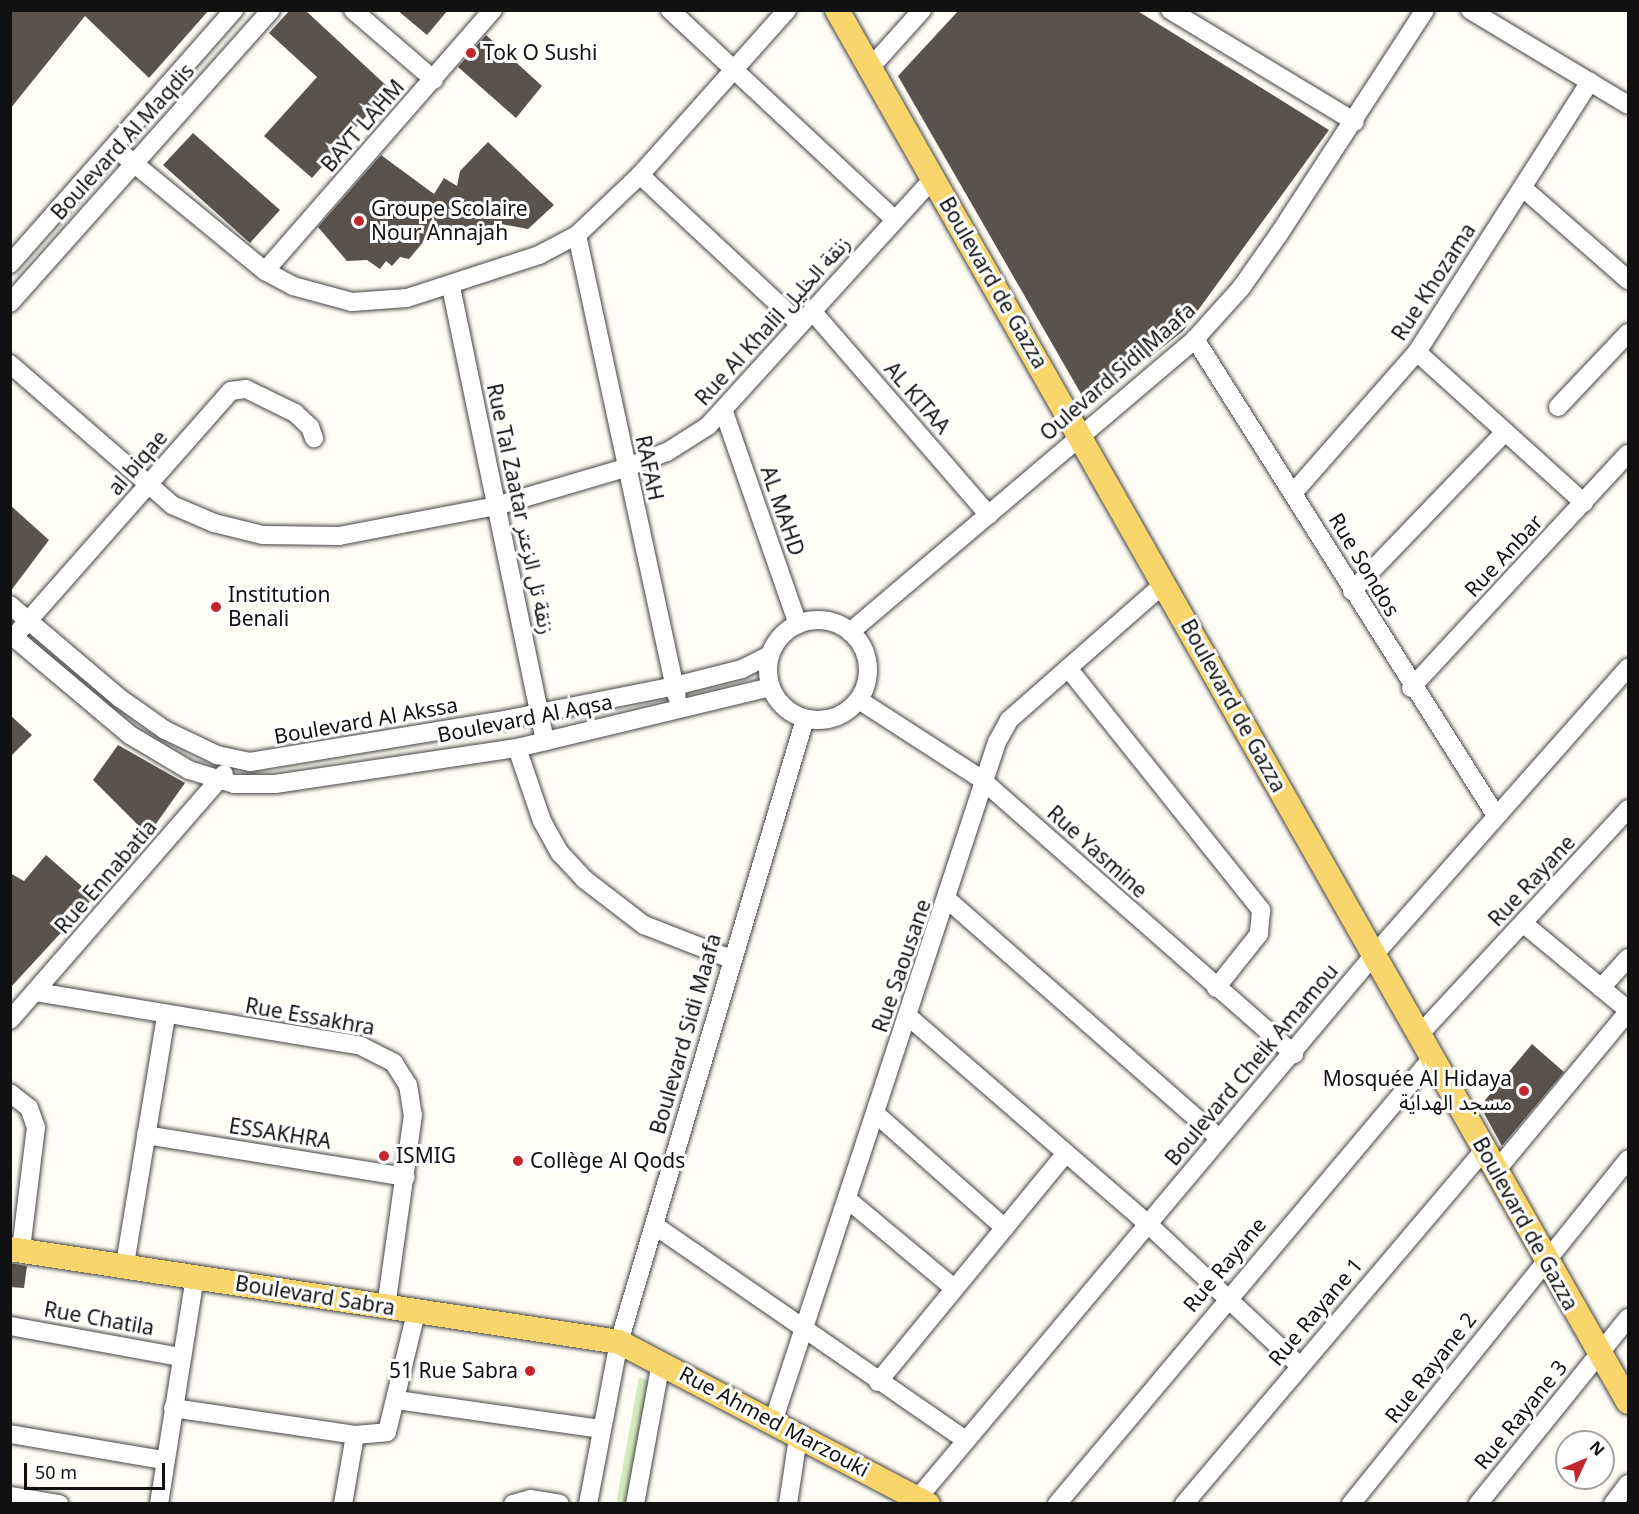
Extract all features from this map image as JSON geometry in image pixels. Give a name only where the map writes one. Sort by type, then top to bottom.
[{"type":"main road","name":"Boulevard de Gazza","points":[[837,10],[1080,435],[1599,1355],[1629,1402]]},
{"type":"main road","name":"Boulevard Sabra","points":[[16,1250],[125,1264],[416,1313],[619,1342]]},
{"type":"main road","name":"Rue Ahmed Marzouki","points":[[619,1342],[773,1422],[798,1438],[923,1500]]},
{"type":"street","name":"Boulevard Al Maqdis","points":[[10,264],[234,10]]},
{"type":"street","name":"Boulevard Al Maqdis","points":[[10,303],[270,10]]},
{"type":"street","points":[[353,10],[434,80]]},
{"type":"street","name":"BAYT LAHM","points":[[265,271],[493,10]]},
{"type":"street","points":[[670,10],[895,220]]},
{"type":"street","points":[[114,147],[265,271],[322,298],[352,302],[407,298],[451,286],[539,255],[578,235],[640,175],[787,10]]},
{"type":"street","points":[[870,68],[922,10]]},
{"type":"street","points":[[1170,10],[1355,122]]},
{"type":"street","name":"Oulevard Sidi Maafa","points":[[850,632],[1195,339],[1241,288],[1355,122],[1425,10]]},
{"type":"street","points":[[1470,10],[1629,105]]},
{"type":"street","name":"Rue Khozama","points":[[1294,492],[1417,352],[1590,82]]},
{"type":"street","name":"AL KITAA","points":[[640,175],[806,318],[989,515]]},
{"type":"street","name":"Rue Al Khalil زنقة الخليل","points":[[10,364],[172,505],[214,524],[283,537],[339,536],[496,506],[626,468],[682,444],[724,412],[933,179]]},
{"type":"street","points":[[1523,188],[1629,280]]},
{"type":"street","name":"RAFAH","points":[[578,235],[626,468],[680,711]]},
{"type":"street","name":"Rue Tal Zaatar زنقة تل الزعتر","points":[[451,286],[545,741]]},
{"type":"street","points":[[1558,407],[1629,333]]},
{"type":"street","name":"Rue Sondos","points":[[1195,339],[1294,492],[1411,688],[1495,814]]},
{"type":"street","points":[[1417,352],[1584,503]]},
{"type":"street","name":"al biqae","points":[[12,637],[225,397],[239,389],[295,413],[310,427],[314,438]]},
{"type":"street","name":"AL MAHD","points":[[724,412],[798,624]]},
{"type":"street","points":[[1352,591],[1505,432]]},
{"type":"street","name":"Rue Anbar","points":[[1411,688],[1629,454]]},
{"type":"street","name":"Rue Saousane","points":[[773,1422],[948,900],[981,779],[1009,720],[1164,584]]},
{"type":"street","name":"Boulevard Al Akssa","points":[[10,605],[134,708],[183,740],[234,761],[278,760],[675,686],[742,669],[770,655]]},
{"type":"street","points":[[825,621],[850,632],[868,664],[859,700],[839,716],[805,719],[787,710],[771,687],[770,655],[783,633],[798,624],[825,621]]},
{"type":"street","name":"Boulevard Al Aqsa","points":[[12,637],[124,731],[169,760],[218,782],[275,784],[517,748],[680,711],[771,687]]},
{"type":"street","points":[[1068,668],[1261,910],[1259,934],[1216,987]]},
{"type":"street","name":"Boulevard Cheik Amamou","points":[[923,1500],[964,1440],[1219,1138],[1294,1054],[1373,956],[1495,814],[1629,668]]},
{"type":"street","name":"Rue Yasmine","points":[[859,700],[981,779],[1294,1054]]},
{"type":"street","name":"Boulevard Sidi Maafa","points":[[588,1503],[619,1342],[731,959],[805,719]]},
{"type":"street","points":[[517,748],[542,821],[560,853],[584,879],[644,925],[731,959]]},
{"type":"street","name":"Rue Ennabatia","points":[[10,1020],[234,761]]},
{"type":"street","name":"Rue Rayane","points":[[1418,1036],[1629,809]]},
{"type":"street","points":[[948,900],[1219,1138]]},
{"type":"street","points":[[1495,1172],[1629,1011],[1524,924]]},
{"type":"street","points":[[1601,988],[1629,958]]},
{"type":"street","name":"Rue Essakhra","points":[[36,992],[362,1046],[386,1056],[404,1077],[413,1105],[406,1177],[386,1308]]},
{"type":"street","points":[[125,1264],[166,1015]]},
{"type":"street","points":[[909,1017],[1148,1224],[1300,1366]]},
{"type":"street","name":"Rue Rayane","points":[[1057,1503],[1227,1297],[1431,1059]]},
{"type":"street","points":[[10,1092],[34,1117],[16,1250]]},
{"type":"street","points":[[876,1114],[1005,1228]]},
{"type":"street","name":"ESSAKHRA","points":[[146,1135],[406,1177]]},
{"type":"street","name":"Rue Rayane 1","points":[[1184,1503],[1483,1150]]},
{"type":"street","points":[[878,1382],[1065,1154]]},
{"type":"street","name":"Rue Rayane 2","points":[[1351,1503],[1545,1260],[1629,1159]]},
{"type":"street","points":[[847,1199],[954,1288]]},
{"type":"street","points":[[654,1225],[964,1440]]},
{"type":"street","points":[[159,1503],[180,1357],[195,1277]]},
{"type":"street","points":[[173,1408],[355,1435],[387,1432],[397,1400],[416,1313]]},
{"type":"street","name":"Rue Rayane 3","points":[[1479,1503],[1629,1318]]},
{"type":"street","name":"Rue Chatila","points":[[10,1326],[180,1357]]},
{"type":"street","points":[[635,1503],[661,1362]]},
{"type":"street","points":[[397,1400],[602,1429]]},
{"type":"street","points":[[10,1434],[164,1460]]},
{"type":"street","points":[[343,1503],[355,1435]]},
{"type":"street","points":[[788,1503],[798,1438]]},
{"type":"street","points":[[1613,1503],[1629,1484]]},
{"type":"street","points":[[19,1499],[59,1503]]},
{"type":"street","points":[[513,1503],[530,1499],[560,1503]]},
{"type":"green space","points":[[639,1377],[653,1382],[631,1503],[616,1504]]},
{"type":"building","points":[[10,10],[209,10],[149,78],[85,16],[10,109]]},
{"type":"building","points":[[290,10],[305,10],[390,89],[312,178],[264,136],[317,77],[269,33]]},
{"type":"building","points":[[397,10],[448,10],[427,35]]},
{"type":"building","points":[[959,10],[1136,10],[1329,130],[1183,331],[1088,406],[898,76]]},
{"type":"building","points":[[486,35],[542,86],[516,118],[458,67]]},
{"type":"building","points":[[193,133],[280,210],[250,243],[163,165]]},
{"type":"building","points":[[488,142],[554,205],[528,229],[495,223],[477,240],[446,234],[437,242],[430,234],[409,259],[400,257],[392,266],[386,261],[380,269],[367,260],[347,261],[318,227],[381,155],[434,194],[444,178],[457,186],[460,171]]},
{"type":"building","points":[[10,505],[49,540],[10,592]]},
{"type":"building","points":[[10,715],[32,735],[10,757]]},
{"type":"building","points":[[118,745],[185,783],[148,835],[93,780]]},
{"type":"building","points":[[46,855],[94,897],[10,988],[10,873],[24,881]]},
{"type":"building","name":"Mosquée Al Hidaya مسجد الهداية","points":[[1532,1044],[1564,1072],[1502,1146],[1480,1106]]},
{"type":"building","points":[[10,1263],[27,1266],[24,1288],[10,1287]]},
{"type":"place","name":"Tok O Sushi","points":[[471,53]]},
{"type":"place","name":"Groupe Scolaire Nour Annajah","points":[[359,221]]},
{"type":"place","name":"Institution Benali","points":[[216,607]]},
{"type":"place","name":"Mosquée Al Hidaya مسجد الهداية","points":[[1524,1091]]},
{"type":"place","name":"ISMIG","points":[[384,1156]]},
{"type":"place","name":"Collège Al Qods","points":[[518,1161]]},
{"type":"place","name":"51 Rue Sabra","points":[[530,1371]]}]
